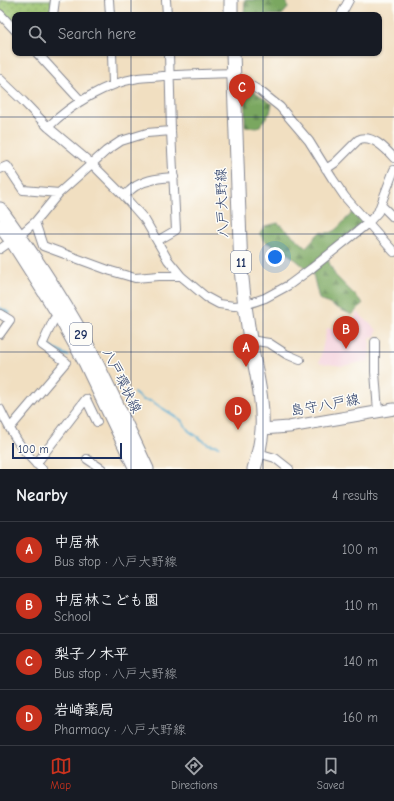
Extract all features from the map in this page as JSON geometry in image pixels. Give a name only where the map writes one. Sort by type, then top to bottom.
[{"type":"main road","points":[[231,0],[231,12]]},
{"type":"main road","name":"八戸大野線","points":[[233,56],[241,269],[244,305],[260,395],[262,430],[254,469]]},
{"type":"main road","name":"八戸環状線","points":[[0,209],[85,362],[136,469]]},
{"type":"main road","name":"八戸環状線","points":[[0,226],[16,238],[44,272],[76,324],[147,469]]},
{"type":"main road","name":"島守八戸線","points":[[262,430],[289,427],[394,409]]},
{"type":"street","points":[[53,12],[55,0]]},
{"type":"street","points":[[110,0],[110,12]]},
{"type":"street","points":[[166,0],[167,12]]},
{"type":"street","points":[[343,12],[349,0]]},
{"type":"street","points":[[0,14],[12,27]]},
{"type":"street","points":[[40,56],[81,101]]},
{"type":"street","points":[[112,56],[113,85]]},
{"type":"street","points":[[157,241],[176,230],[169,56]]},
{"type":"street","points":[[48,127],[60,115],[96,92],[113,85],[138,78],[170,76],[234,78],[260,91],[280,107],[309,141],[345,197],[394,250]]},
{"type":"street","points":[[0,79],[48,127],[91,163],[124,196],[145,220],[168,260],[181,276],[206,297],[219,304],[234,306],[244,305],[265,298],[289,285],[368,223],[378,212],[391,189],[394,170]]},
{"type":"street","points":[[0,249],[35,222],[59,193],[106,150],[122,141],[147,133],[171,131]]},
{"type":"street","points":[[326,169],[335,163],[358,140],[362,138],[368,138],[378,144],[394,158]]},
{"type":"street","points":[[0,169],[7,166],[23,190],[59,193]]},
{"type":"street","points":[[124,196],[135,186],[145,181],[160,178],[174,178]]},
{"type":"street","points":[[381,205],[394,218]]},
{"type":"street","points":[[35,222],[43,246],[111,271],[135,278],[181,276]]},
{"type":"street","points":[[0,314],[10,320],[0,334]]},
{"type":"street","points":[[10,428],[66,362],[42,345],[54,319],[59,315]]},
{"type":"street","points":[[250,340],[269,343],[286,354],[300,360]]},
{"type":"street","points":[[375,342],[375,372],[378,412]]},
{"type":"street","points":[[0,412],[20,446],[39,466],[86,399],[97,422]]},
{"type":"street","points":[[258,453],[275,458],[289,469]]},
{"type":"street","points":[[87,459],[102,469]]},
{"type":"shaded area","points":[[357,312],[377,330],[375,337],[370,338],[369,361],[343,366],[319,363],[327,328],[350,332]]},
{"type":"green space","points":[[0,0],[52,0],[50,12],[12,12],[12,23],[0,10]]},
{"type":"green space","points":[[245,0],[286,0],[288,8],[285,12],[244,12]]},
{"type":"green space","points":[[251,89],[272,104],[270,113],[258,128],[245,127],[245,94]]},
{"type":"green space","points":[[354,212],[363,223],[325,254],[335,275],[363,303],[352,315],[319,299],[313,274],[285,251],[264,241],[260,232],[266,226],[278,223],[306,247],[320,232],[327,233],[338,228]]},
{"type":"waterway","points":[[0,308],[10,313]]},
{"type":"waterway","points":[[46,343],[68,356]]},
{"type":"waterway","points":[[134,393],[143,400],[151,401],[181,420],[189,431],[208,444],[219,446]]},
{"type":"place","name":"梨子ノ木平","points":[[242,107]]},
{"type":"place","name":"中居林こども園","points":[[346,349]]},
{"type":"place","name":"中居林","points":[[246,367]]},
{"type":"place","name":"岩崎薬局","points":[[238,430]]}]
